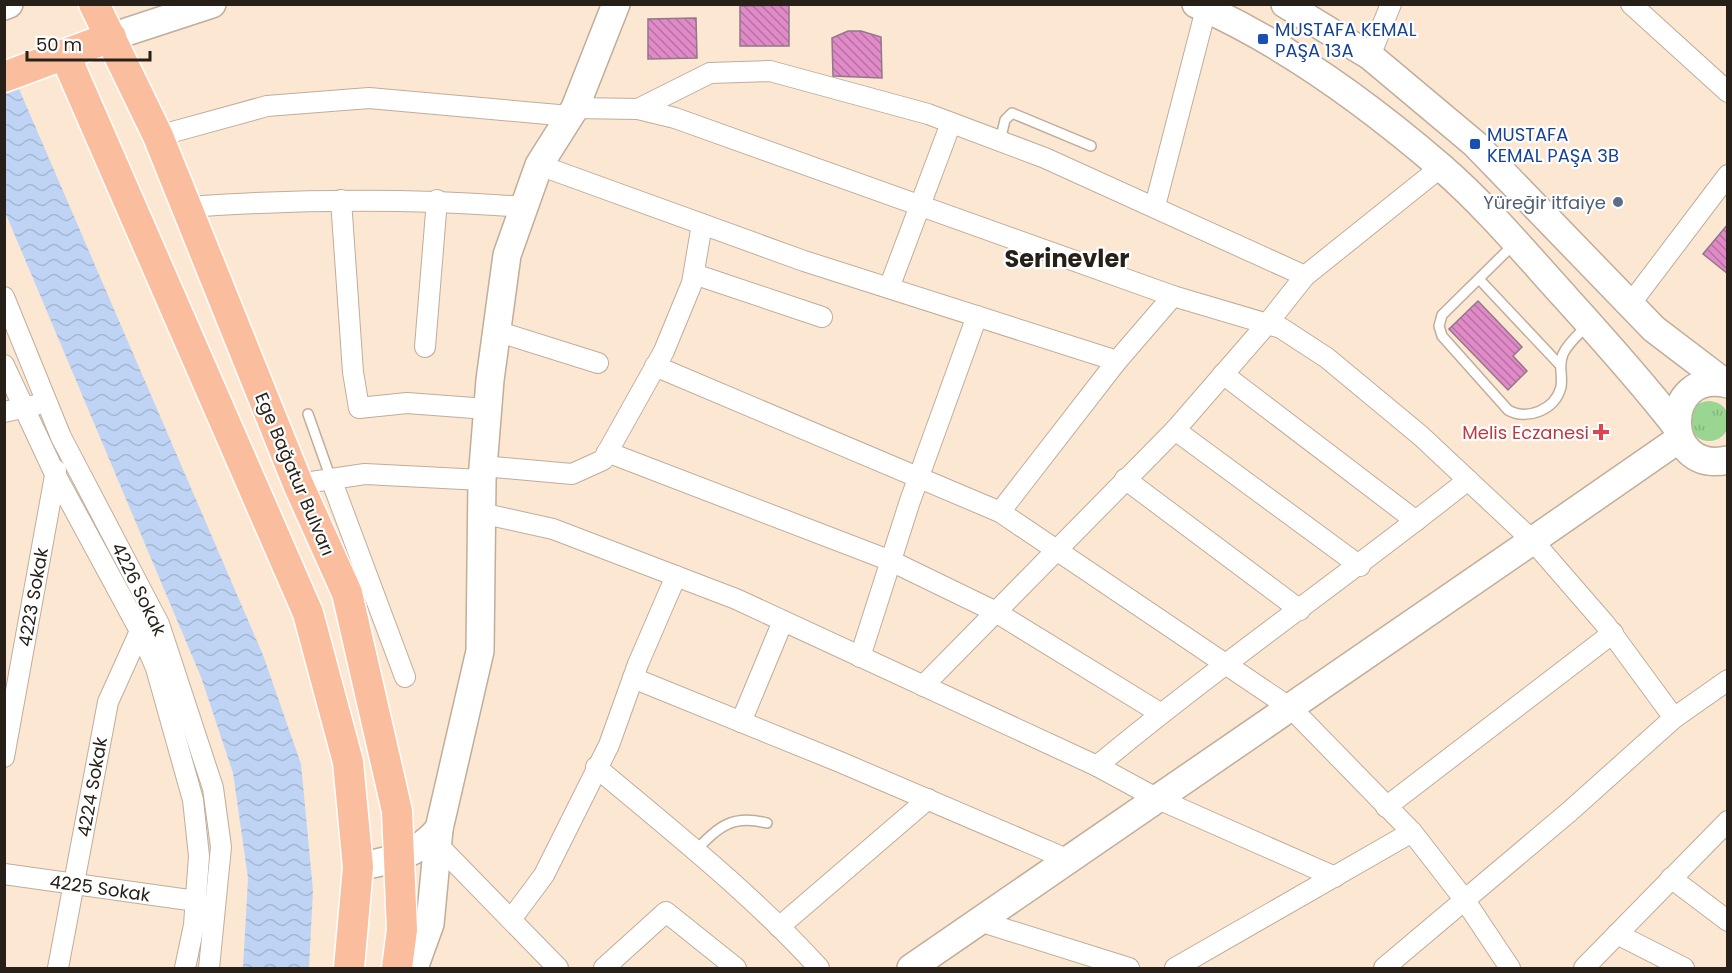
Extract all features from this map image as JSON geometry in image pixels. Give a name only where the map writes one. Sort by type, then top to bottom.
[{"type":"main road","points":[[4,6],[9,4]]},
{"type":"main road","name":"Ege Bağatur Bulvarı","points":[[94,4],[158,136],[298,484],[347,593],[397,811],[402,930],[397,969]]},
{"type":"main road","points":[[4,77],[111,37],[212,4]]},
{"type":"main road","points":[[414,969],[430,924],[438,837],[480,651],[482,473],[487,409],[507,255],[539,165],[573,112],[616,4]]},
{"type":"main road","points":[[1285,4],[1370,56],[1475,144],[1654,329],[1726,384]]},
{"type":"main road","points":[[1201,7],[1322,75],[1441,167],[1516,242],[1589,324],[1678,432],[1687,450],[1698,458],[1722,465]]},
{"type":"main road","points":[[65,55],[308,613],[348,762],[358,867],[349,969]]},
{"type":"main road","points":[[911,969],[1156,798],[1292,709],[1533,541],[1678,432],[1682,401],[1690,392],[1700,385],[1726,384]]},
{"type":"main road","points":[[358,867],[399,859],[438,837]]},
{"type":"street","points":[[1370,56],[1390,4]]},
{"type":"street","points":[[1631,4],[1728,92]]},
{"type":"street","points":[[1155,206],[1201,7]]},
{"type":"street","points":[[638,110],[710,73],[770,71],[951,123],[1000,141],[1155,206],[1305,276]]},
{"type":"street","points":[[158,136],[267,106],[369,98],[573,112],[638,110],[675,118],[1173,296],[1281,328],[1327,358],[1421,436],[1533,541],[1613,633],[1674,718]]},
{"type":"street","points":[[889,288],[951,123]]},
{"type":"street","points":[[539,165],[889,288],[1117,361]]},
{"type":"street","points":[[924,686],[994,611],[1174,430],[1267,324],[1305,276],[1441,167]]},
{"type":"street","points":[[1631,303],[1728,176]]},
{"type":"street","points":[[187,207],[278,201],[341,200],[437,200],[524,207]]},
{"type":"street","points":[[341,200],[352,372],[359,408],[406,403],[487,409]]},
{"type":"street","points":[[425,347],[437,200]]},
{"type":"street","points":[[298,484],[365,474],[572,474],[603,460],[655,366],[694,274],[702,224]]},
{"type":"street","points":[[694,274],[822,317]]},
{"type":"street","points":[[1000,512],[1117,361],[1173,296]]},
{"type":"street","name":"4226 Sokak","points":[[4,297],[61,437],[159,624],[213,788],[221,847],[209,969]]},
{"type":"street","points":[[860,657],[918,479],[977,316]]},
{"type":"street","points":[[496,331],[598,363]]},
{"type":"street","points":[[4,365],[14,410],[55,474],[140,631],[156,668],[193,800],[199,856],[196,901],[185,969]]},
{"type":"street","points":[[655,366],[1000,512],[1292,709],[1412,832],[1464,899],[1509,969]]},
{"type":"street","points":[[1223,374],[1416,521]]},
{"type":"street","points":[[14,410],[48,403]]},
{"type":"street","points":[[1174,430],[1360,566]]},
{"type":"street","name":"4223 Sokak","points":[[4,757],[61,437]]},
{"type":"street","points":[[607,452],[891,561],[994,611],[1160,713]]},
{"type":"street","points":[[331,479],[405,677]]},
{"type":"street","points":[[1125,479],[1300,610]]},
{"type":"street","points":[[1097,766],[1160,713],[1360,566],[1468,480]]},
{"type":"street","points":[[481,513],[553,529],[676,576],[783,621],[1097,766],[1156,798],[1335,877]]},
{"type":"street","points":[[512,918],[544,874],[609,745],[633,678],[676,576]]},
{"type":"street","points":[[741,722],[783,621]]},
{"type":"street","points":[[140,631],[159,624]]},
{"type":"street","name":"4224 Sokak","points":[[58,969],[108,702],[140,631]]},
{"type":"street","points":[[1386,807],[1613,633]]},
{"type":"street","points":[[633,678],[928,799],[1069,860]]},
{"type":"street","points":[[1384,969],[1569,812],[1674,718],[1727,681]]},
{"type":"street","points":[[596,767],[695,851],[779,927],[819,969]]},
{"type":"street","points":[[779,927],[928,799]]},
{"type":"street","points":[[1584,969],[1728,821]]},
{"type":"street","points":[[1175,969],[1412,832]]},
{"type":"street","points":[[438,837],[558,969]]},
{"type":"street","name":"4225 Sokak","points":[[4,874],[74,886],[196,901]]},
{"type":"street","points":[[1671,878],[1728,921]]},
{"type":"street","points":[[604,969],[666,912],[736,969]]},
{"type":"street","points":[[979,921],[1129,969]]},
{"type":"street","points":[[1617,934],[1684,969]]},
{"type":"lane","points":[[1000,141],[1005,120],[1012,113],[1091,146]]},
{"type":"lane","points":[[1516,242],[1442,315],[1440,331],[1508,410],[1524,416],[1539,412],[1547,405],[1560,388],[1559,364],[1566,348],[1589,324]]},
{"type":"lane","points":[[1479,279],[1559,364]]},
{"type":"lane","points":[[308,414],[331,479]]},
{"type":"lane","points":[[695,851],[719,827],[728,823],[747,819],[767,823]]},
{"type":"green space","points":[[1709,401],[1723,407],[1729,421],[1723,435],[1709,441],[1695,435],[1689,421],[1695,407]]},
{"type":"water","points":[[4,54],[263,655],[301,764],[313,890],[309,968],[243,968],[248,878],[233,773],[201,677],[5,212]]},
{"type":"building","points":[[789,5],[789,46],[740,46],[740,6]]},
{"type":"building","points":[[696,18],[697,58],[648,59],[648,19]]},
{"type":"building","points":[[848,31],[861,31],[881,37],[882,78],[833,76],[832,38]]},
{"type":"building","points":[[1728,224],[1728,274],[1703,254]]},
{"type":"building","points":[[1478,301],[1522,347],[1513,356],[1527,371],[1508,390],[1449,329]]},
{"type":"place","name":"MUSTAFA KEMAL PAŞA 13A","points":[[1263,39]]},
{"type":"place","name":"MUSTAFA KEMAL PAŞA 3B","points":[[1475,144]]},
{"type":"place","name":"Yüreğir itfaiye","points":[[1618,202]]},
{"type":"place","name":"Melis Eczanesi","points":[[1601,432]]},
{"type":"district","name":"Serinevler","points":[[1067,258]]}]
